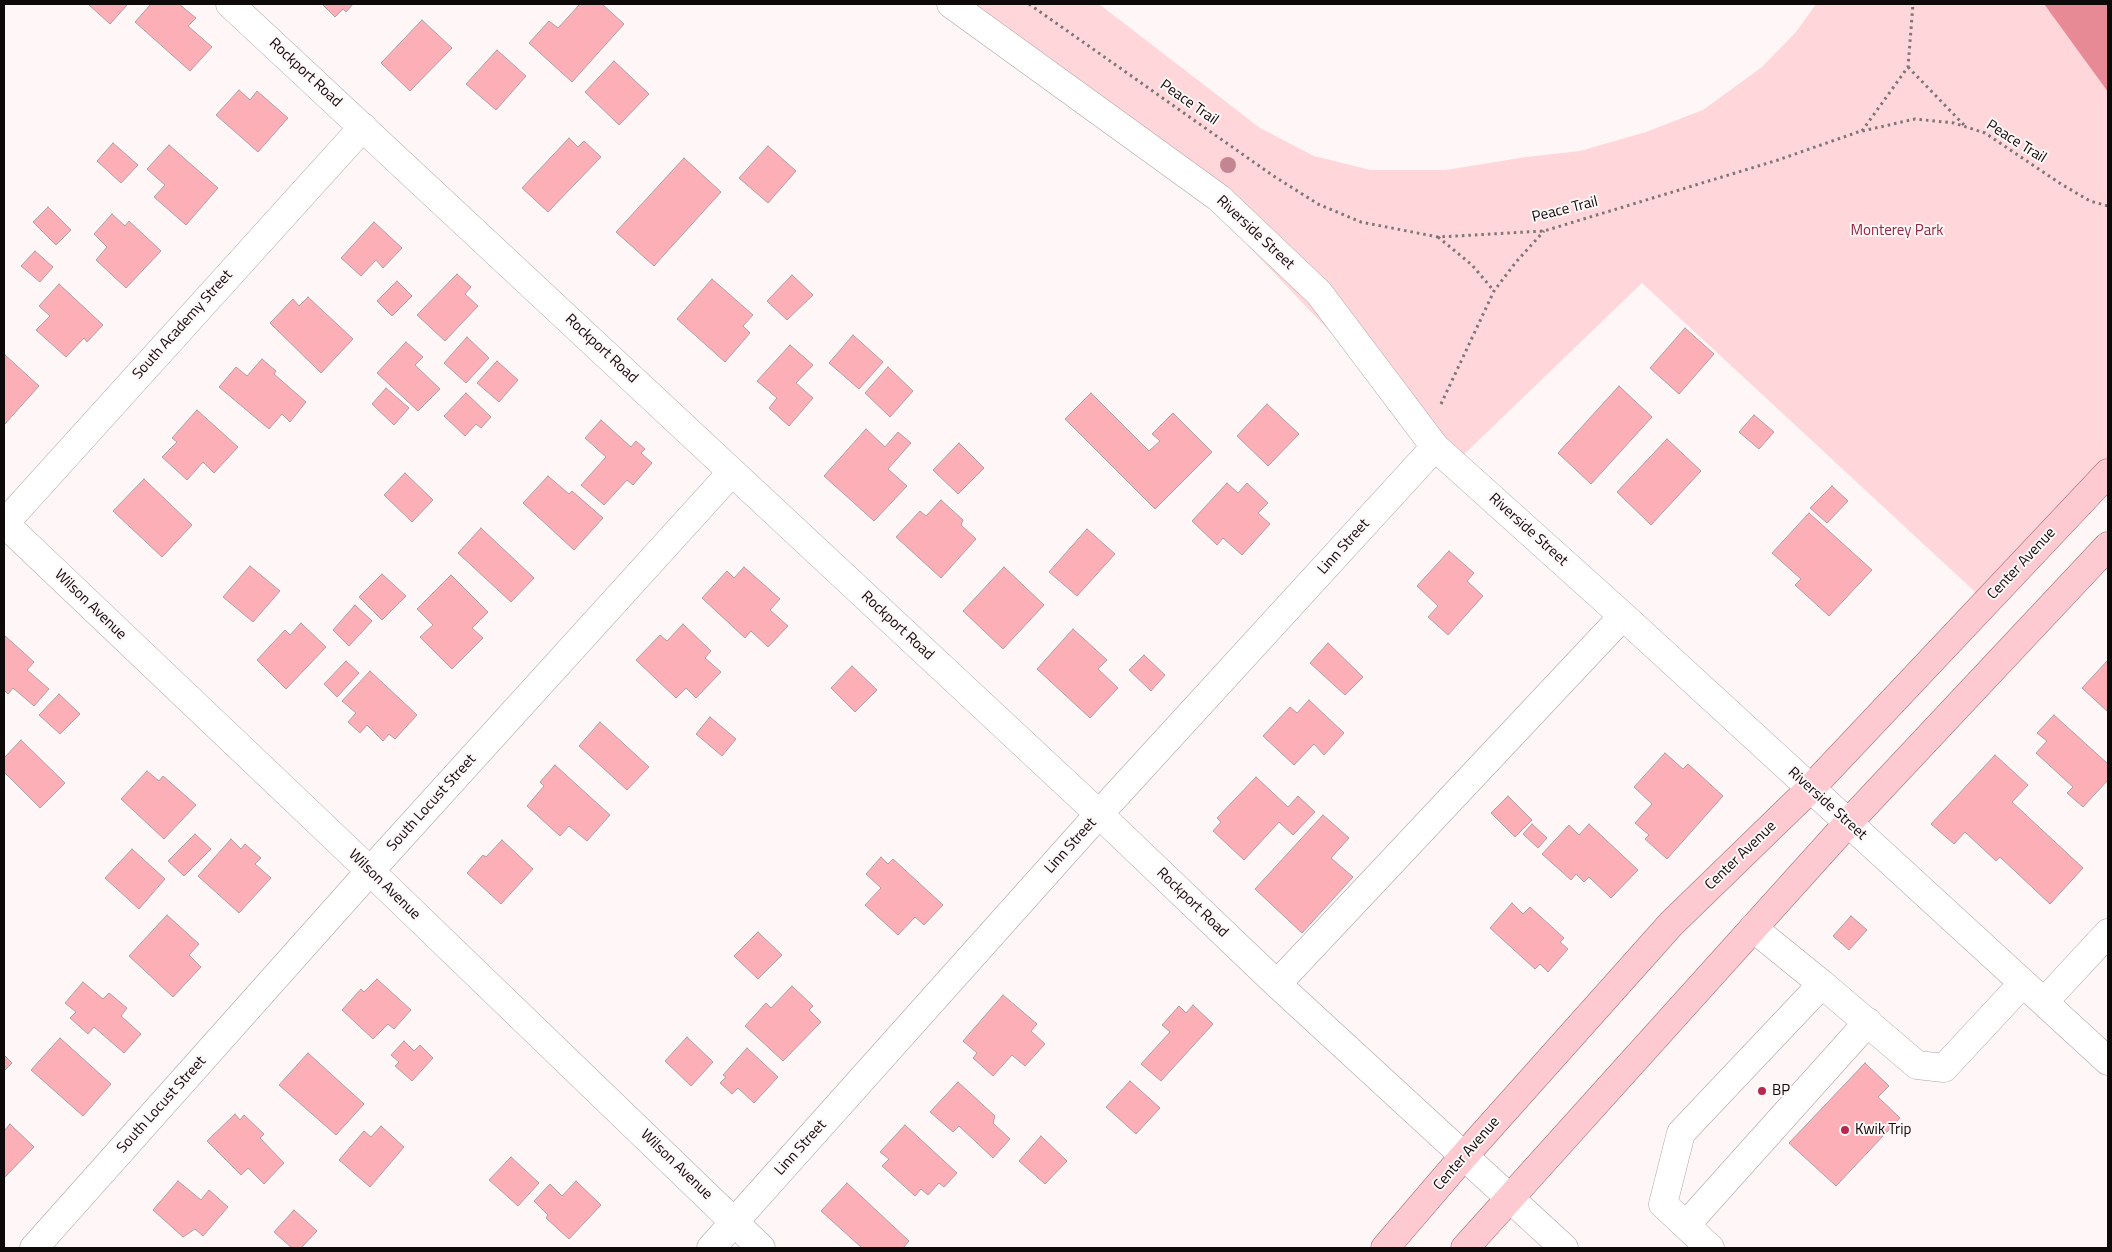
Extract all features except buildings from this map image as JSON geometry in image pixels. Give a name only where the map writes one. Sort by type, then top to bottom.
[{"type":"main road","name":"Center Avenue","points":[[1385,1248],[1463,1157],[1672,924],[1810,789],[2108,473]]},
{"type":"main road","points":[[1465,1248],[1848,823],[2108,546]]},
{"type":"street","name":"Rockport Road","points":[[230,4],[1099,814],[1277,984],[1564,1248]]},
{"type":"street","name":"Riverside Street","points":[[951,4],[1218,198],[1319,293],[1431,442],[2108,1061]]},
{"type":"street","name":"South Academy Street","points":[[4,524],[363,127]]},
{"type":"street","name":"Linn Street","points":[[711,1248],[1431,442]]},
{"type":"street","name":"South Locust Street","points":[[34,1248],[370,871],[732,472]]},
{"type":"street","name":"Wilson Avenue","points":[[4,524],[370,871],[761,1248]]},
{"type":"street","points":[[1277,984],[1623,616]]},
{"type":"street","points":[[1754,928],[1917,1065],[1944,1068],[2023,983]]},
{"type":"street","points":[[2044,1002],[2108,934]]},
{"type":"street","points":[[1710,1248],[1663,1204],[1680,1134],[1822,984]]},
{"type":"street","points":[[1686,1225],[1868,1022]]},
{"type":"path","name":"Peace Trail","points":[[1029,4],[1272,175],[1318,204],[1361,222],[1438,236],[1544,230],[1778,160],[1862,131],[1915,119],[1954,123],[1985,133],[2061,184],[2090,201],[2108,206]]},
{"type":"path","points":[[1862,131],[1908,67],[1913,4]]},
{"type":"path","points":[[1908,67],[1966,126]]},
{"type":"path","points":[[1431,442],[1494,291],[1544,230]]},
{"type":"path","points":[[1438,236],[1472,265],[1494,291]]},
{"type":"green space","name":"Monterey Park","points":[[942,4],[1099,4],[1260,128],[1314,156],[1370,170],[1446,170],[1526,157],[1580,151],[1646,132],[1703,110],[1762,67],[1796,32],[1816,4],[2044,4],[2108,92],[2108,473],[1986,602],[1642,283],[1455,463],[1217,213]]},
{"type":"shaded area","points":[[2044,4],[2108,4],[2108,92]]},
{"type":"place","name":"BP","points":[[1762,1091]]},
{"type":"place","name":"Kwik Trip","points":[[1845,1130]]}]
